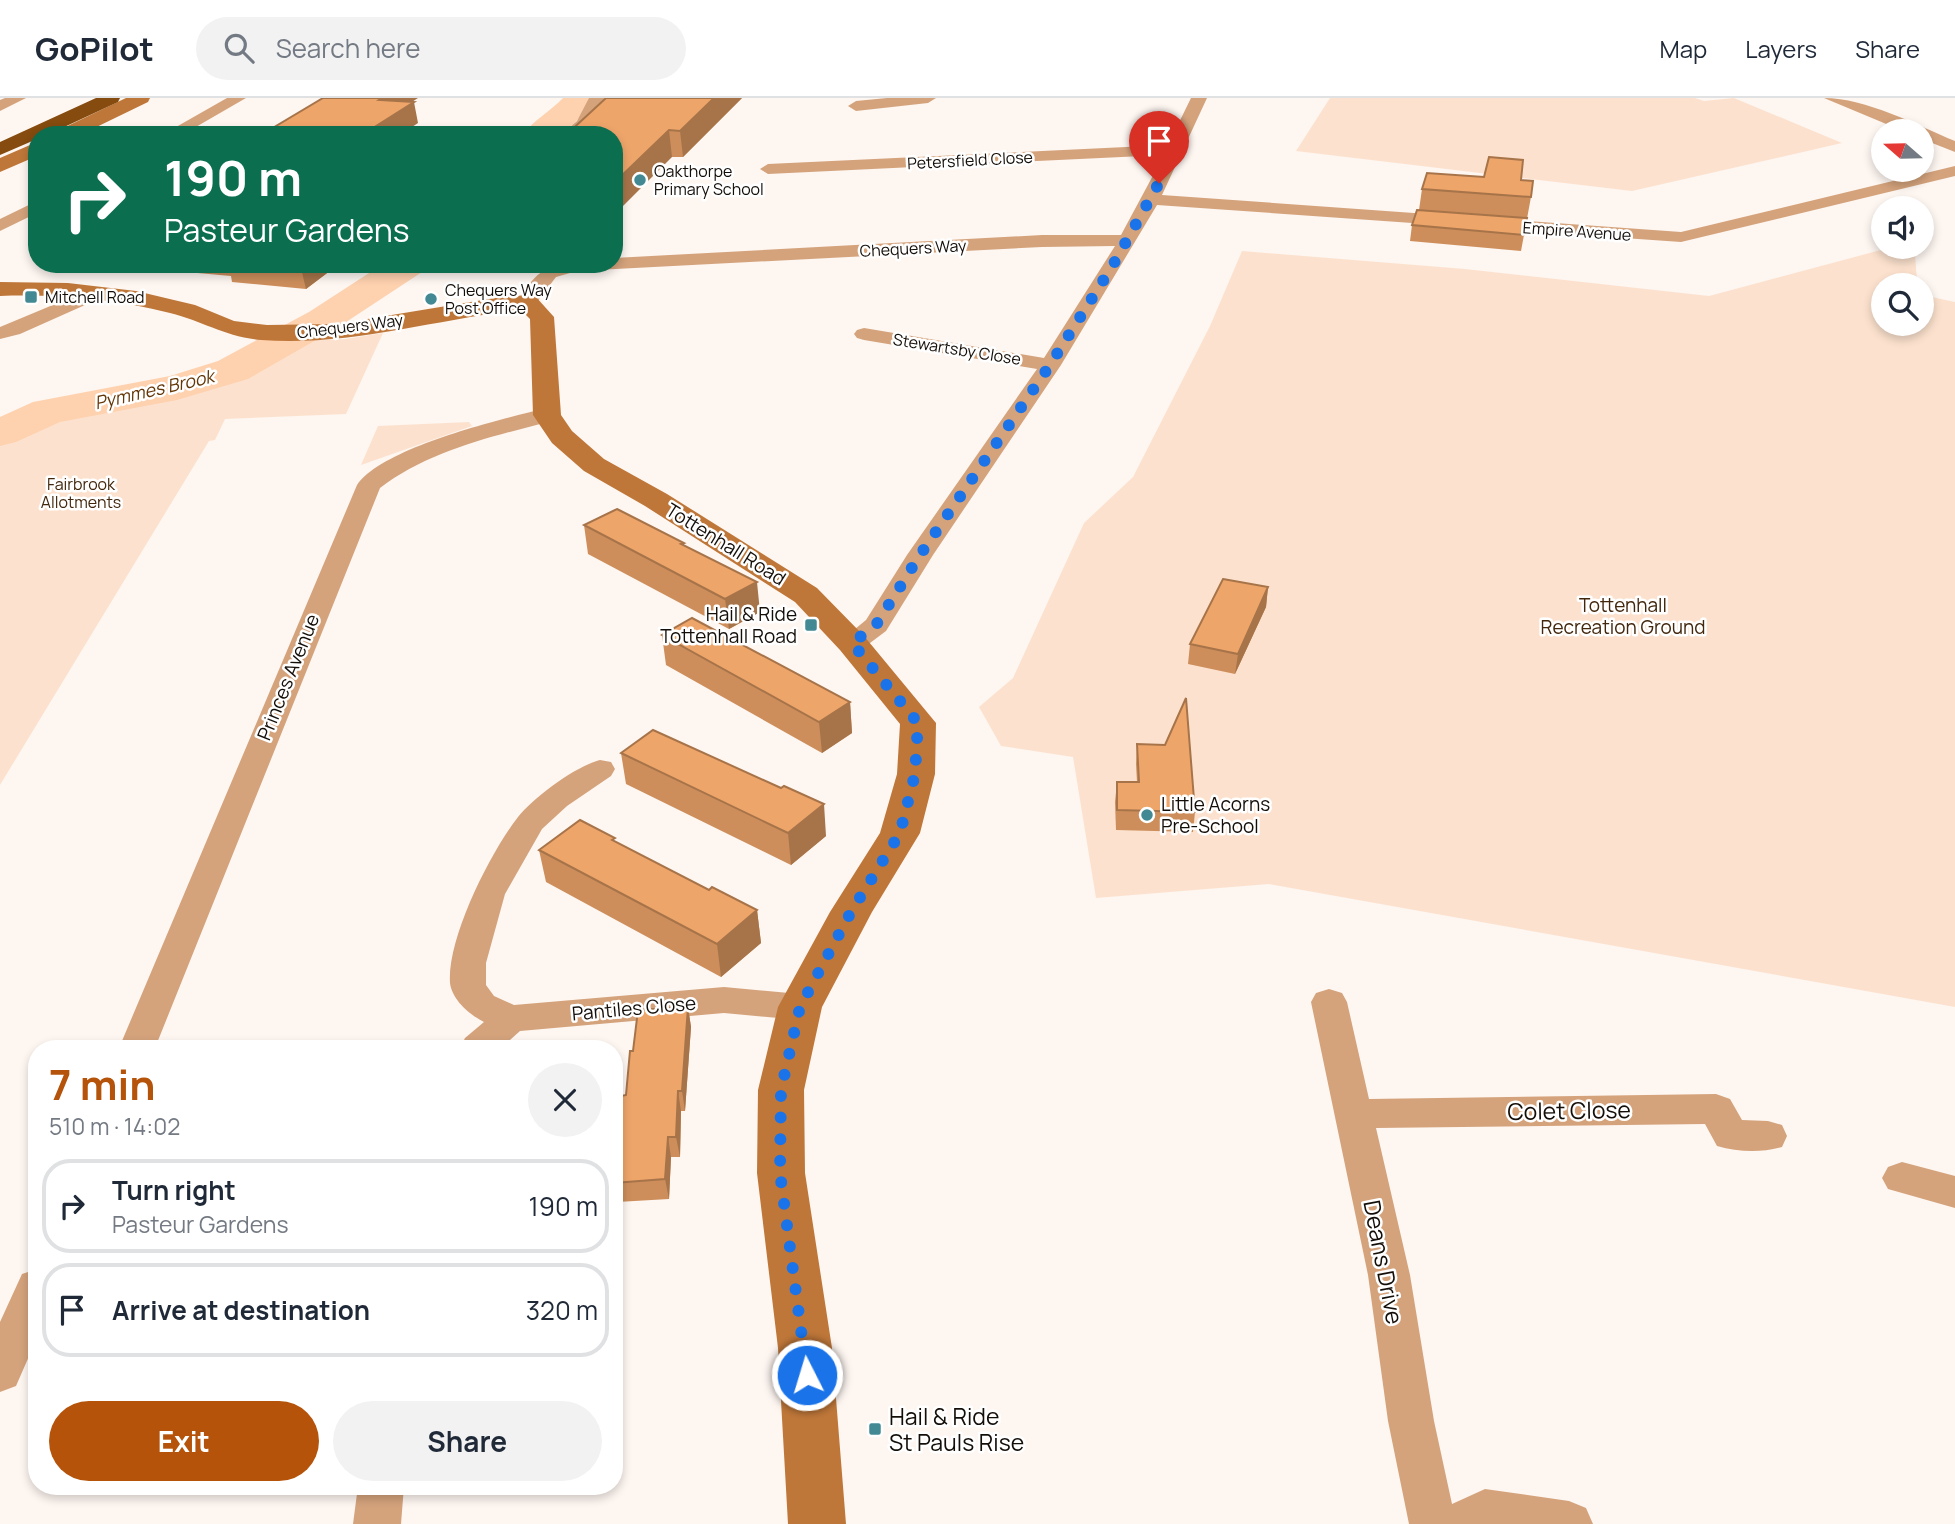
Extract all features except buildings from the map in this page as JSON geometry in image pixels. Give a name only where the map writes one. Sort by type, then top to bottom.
[{"type":"highway","points":[[0,134],[82,98]]},
{"type":"highway","points":[[50,126],[111,98]]},
{"type":"highway","points":[[0,121],[25,103]]},
{"type":"highway","points":[[0,149],[28,136]]},
{"type":"street","points":[[83,126],[141,98]]},
{"type":"street","points":[[187,126],[238,98]]},
{"type":"street","points":[[580,126],[597,98]]},
{"type":"street","points":[[856,106],[928,98]]},
{"type":"street","points":[[852,643],[876,625],[920,555],[1050,365],[1151,199],[1199,98]]},
{"type":"street","points":[[1832,98],[1886,119]]},
{"type":"street","points":[[0,106],[25,103]]},
{"type":"street","points":[[1934,138],[1955,147]]},
{"type":"street","name":"Petersfield Close","points":[[768,169],[1172,150]]},
{"type":"street","points":[[0,166],[28,152]]},
{"type":"street","name":"Empire Avenue","points":[[1151,199],[1620,235],[1681,237],[1955,170]]},
{"type":"street","points":[[0,226],[28,211]]},
{"type":"street","name":"Chequers Way","points":[[623,264],[1042,241],[1127,240]]},
{"type":"street","name":"Chequers Way","points":[[0,289],[96,293],[144,299],[187,309],[226,326],[269,333],[309,334],[393,323],[484,305],[550,273]]},
{"type":"street","points":[[532,283],[542,317],[547,415]]},
{"type":"street","points":[[0,333],[13,330],[96,293]]},
{"type":"street","name":"Stewartsby Close","points":[[864,334],[1050,365]]},
{"type":"street","name":"Tottenhall Road","points":[[547,415],[562,437],[594,465],[667,507],[806,595],[852,643],[918,723],[915,774],[900,833],[851,912],[800,1007],[781,1090],[780,1173],[805,1349],[817,1524]]},
{"type":"street","name":"Princes Avenue","points":[[139,1040],[369,485],[383,472],[409,459],[547,415]]},
{"type":"street","points":[[481,1040],[495,1012],[468,986],[469,963],[488,894],[530,823],[556,799],[600,769]]},
{"type":"street","name":"Pantiles Close","points":[[495,1012],[724,1000],[800,1007]]},
{"type":"street","name":"Deans Drive","points":[[1329,1002],[1389,1275],[1411,1421],[1433,1524]]},
{"type":"street","name":"Colet Close","points":[[1355,1114],[1716,1109],[1731,1135],[1768,1136]]},
{"type":"street","points":[[1902,1178],[1955,1192]]},
{"type":"street","points":[[0,1372],[28,1308]]},
{"type":"street","points":[[377,1524],[380,1495]]},
{"type":"street","points":[[1461,1524],[1485,1512],[1569,1524]]},
{"type":"green space","points":[[1330,98],[1695,98],[1704,101],[1734,98],[1842,143],[1632,191],[1296,151]]},
{"type":"green space","name":"Tottenhall Recreation Ground","points":[[1242,251],[1465,269],[1709,296],[1871,253],[1871,259],[1915,259],[1916,273],[1871,273],[1871,336],[1934,336],[1934,298],[1955,302],[1955,1007],[1269,884],[1096,898],[1073,757],[1001,746],[979,707],[1013,678],[1084,523],[1133,477],[1210,326]]},
{"type":"green space","name":"Fairbrook Allotments","points":[[383,333],[346,414],[225,419],[215,440],[209,441],[0,785],[0,439],[27,423],[49,416],[121,405],[194,386],[242,369],[299,341],[345,339]]},
{"type":"green space","points":[[469,422],[472,426],[361,465],[378,426]]},
{"type":"waterway","name":"Pymmes Brook","points":[[551,126],[579,98]]},
{"type":"waterway","name":"Pymmes Brook","points":[[0,433],[48,411],[177,387],[233,370],[323,320],[395,273]]},
{"type":"place","name":"Oakthorpe Primary School","points":[[640,180]]},
{"type":"place","name":"Mitchell Road","points":[[31,297]]},
{"type":"place","name":"Chequers Way Post Office","points":[[431,299]]},
{"type":"place","name":"Hail & Ride Tottenhall Road","points":[[811,625]]},
{"type":"place","name":"Little Acorns Pre-School","points":[[1147,815]]},
{"type":"place","name":"Hail & Ride St Pauls Rise","points":[[875,1429]]},
{"type":"route","points":[[807,1375],[780,1173],[781,1090],[800,1007],[851,912],[900,833],[915,774],[918,723],[852,643],[876,625],[920,555],[1050,365],[1075,321],[1113,265],[1159,183]]}]
